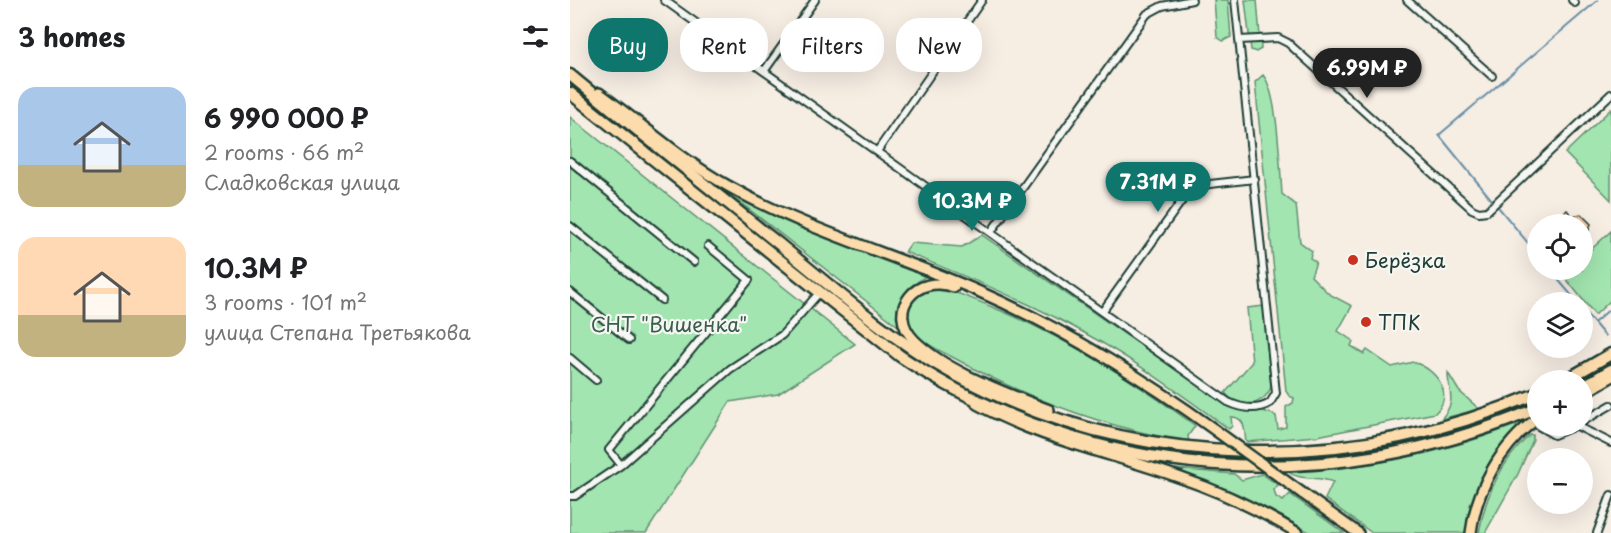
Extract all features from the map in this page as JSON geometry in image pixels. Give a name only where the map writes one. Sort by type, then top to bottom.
[{"type":"highway","points":[[570,74],[907,345],[951,372],[995,394],[1063,421],[1103,434],[1150,444],[1210,451],[1273,451],[1384,441],[1496,411],[1527,398]]},
{"type":"highway","points":[[570,93],[900,356],[988,407],[1078,441],[1146,457],[1211,465],[1286,465],[1386,454],[1477,431],[1527,412]]},
{"type":"highway","points":[[1583,370],[1611,354]]},
{"type":"highway","points":[[1593,381],[1611,370]]},
{"type":"main road","points":[[570,74],[683,158],[748,196],[813,227],[950,279],[1029,315],[1111,358],[1358,533]]},
{"type":"main road","points":[[1029,315],[937,283],[922,285],[912,292],[906,303],[904,317],[907,331],[915,341],[955,367],[998,389],[1103,434]]},
{"type":"main road","points":[[1593,388],[1611,377]]},
{"type":"main road","points":[[945,384],[1013,424],[1058,441],[1208,488],[1298,533]]},
{"type":"main road","points":[[1471,533],[1478,504],[1494,468],[1517,436],[1527,430]]},
{"type":"street","points":[[663,0],[689,18]]},
{"type":"street","points":[[768,66],[815,0]]},
{"type":"street","points":[[878,150],[982,0]]},
{"type":"street","points":[[992,232],[1147,14],[1162,6],[1192,0]]},
{"type":"street","points":[[768,72],[1233,404],[1246,408],[1265,406],[1274,399],[1276,393],[1235,0]]},
{"type":"street","points":[[1407,0],[1492,76]]},
{"type":"street","points":[[1239,40],[1267,37],[1278,38],[1288,43],[1472,209],[1479,212],[1487,211],[1611,94]]},
{"type":"street","points":[[570,161],[694,262]]},
{"type":"street","points":[[1102,312],[1186,195],[1201,185],[1255,179]]},
{"type":"street","points":[[570,225],[662,300]]},
{"type":"street","points":[[621,465],[609,450],[749,280],[708,246]]},
{"type":"street","points":[[570,292],[629,340]]},
{"type":"street","points":[[570,496],[575,496],[621,465],[730,369],[782,335],[819,293]]},
{"type":"street","points":[[570,358],[597,380]]},
{"type":"street","points":[[1593,416],[1611,405]]},
{"type":"street","points":[[1593,434],[1611,443]]},
{"type":"street","points":[[1597,533],[1611,495]]},
{"type":"green space","points":[[1214,0],[1228,0],[1231,37],[1223,41],[1217,37]]},
{"type":"green space","points":[[1245,0],[1257,0],[1261,49],[1256,52],[1251,50]]},
{"type":"green space","points":[[1263,75],[1268,84],[1275,113],[1282,194],[1296,205],[1300,242],[1312,251],[1310,258],[1316,262],[1311,276],[1329,294],[1352,306],[1338,331],[1353,341],[1351,346],[1364,354],[1367,350],[1392,367],[1413,362],[1429,370],[1443,390],[1444,398],[1435,413],[1317,436],[1246,442],[1243,425],[1239,419],[1231,417],[1232,426],[1229,429],[1107,345],[998,290],[905,252],[911,243],[962,247],[982,235],[1227,405],[1271,413],[1276,416],[1278,429],[1286,427],[1286,407],[1293,403],[1294,398],[1286,391],[1255,82]]},
{"type":"green space","points":[[1611,109],[1611,200],[1565,153]]},
{"type":"green space","name":"СНТ \"Вишенка\"","points":[[570,117],[855,344],[778,394],[730,402],[646,533],[570,533]]},
{"type":"green space","points":[[718,185],[792,223],[926,276],[912,286],[904,296],[898,326]]},
{"type":"green space","points":[[1611,231],[1611,300],[1595,315],[1593,292],[1577,292],[1567,280],[1593,280],[1593,248]]},
{"type":"green space","points":[[936,287],[1019,318],[1096,359],[1193,424],[1195,426],[1188,436],[1189,442],[1128,429],[1068,410],[1011,387],[931,346],[915,332],[909,323],[908,315],[915,297]]},
{"type":"green space","points":[[1264,306],[1271,387],[1267,394],[1257,402],[1250,404],[1237,402],[1225,393],[1252,362],[1247,308]]},
{"type":"green space","points":[[1448,373],[1459,391],[1479,409],[1441,419],[1451,401]]},
{"type":"green space","points":[[1513,426],[1520,426],[1500,450],[1484,475],[1472,503],[1465,533],[1372,533],[1325,499],[1333,482],[1298,477],[1288,472],[1374,464],[1458,445]]},
{"type":"green space","points":[[1529,436],[1533,436],[1518,474],[1485,533],[1479,533],[1490,492],[1496,479]]},
{"type":"green space","points":[[1175,469],[1234,474],[1242,480],[1262,474],[1278,485],[1274,490],[1276,497],[1283,501],[1290,494],[1344,533],[1311,533],[1238,494]]},
{"type":"waterway","points":[[1491,199],[1439,135],[1598,0]]},
{"type":"waterway","points":[[1499,208],[1527,242]]},
{"type":"waterway","points":[[1558,280],[1569,292]]},
{"type":"waterway","points":[[1595,322],[1611,308]]},
{"type":"waterway","points":[[1593,322],[1605,336]]},
{"type":"place","name":"Берёзка","points":[[1353,260]]},
{"type":"place","name":"ТПК","points":[[1366,322]]}]
